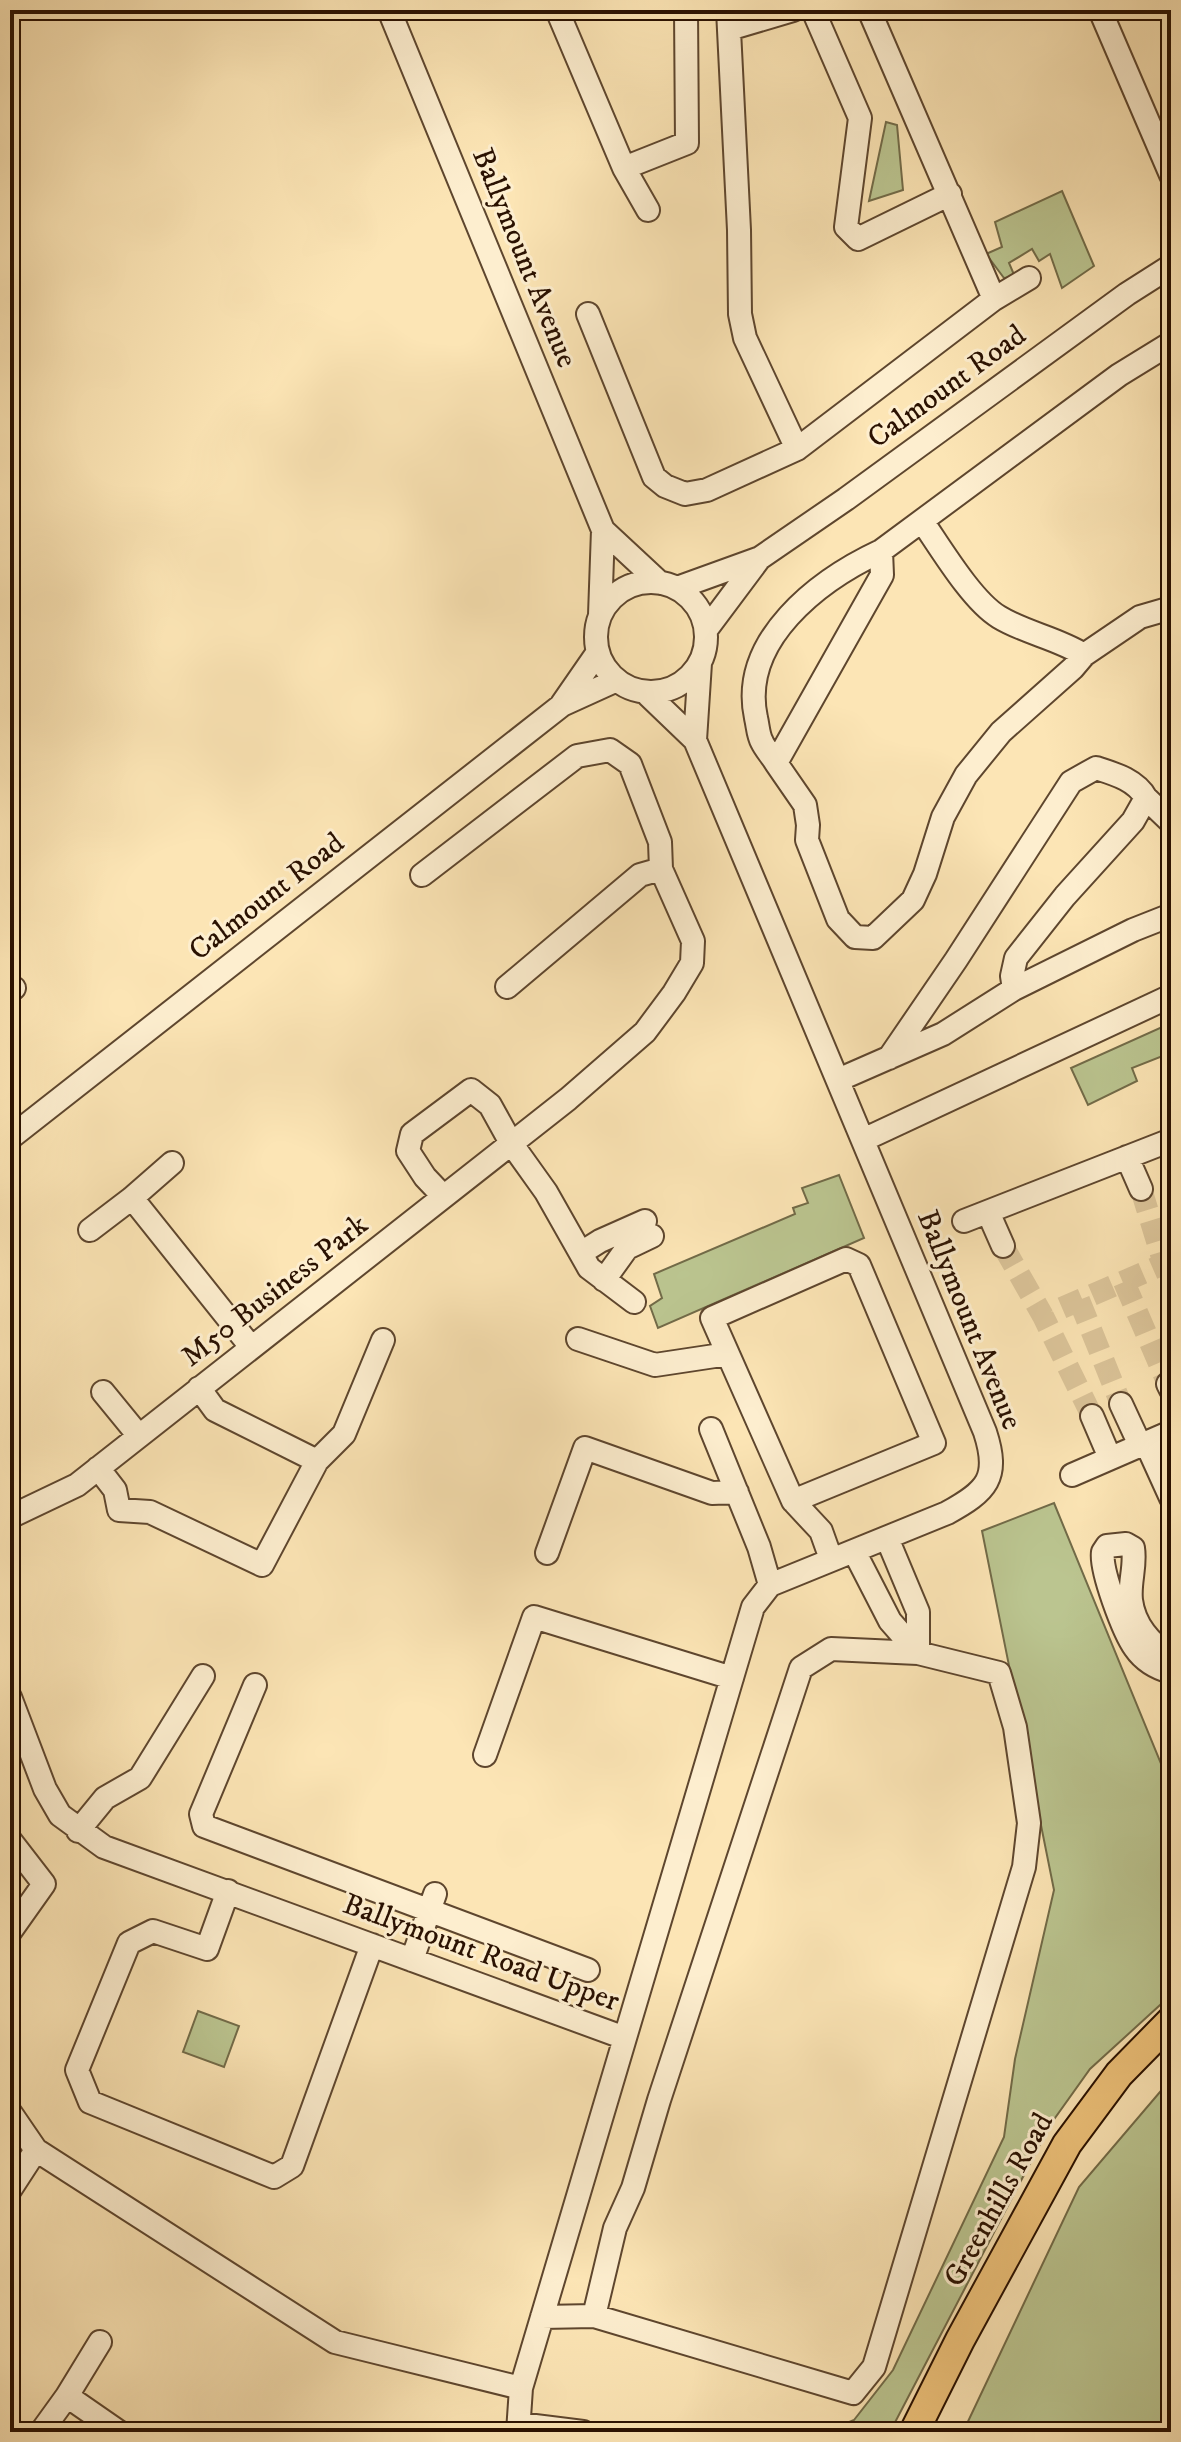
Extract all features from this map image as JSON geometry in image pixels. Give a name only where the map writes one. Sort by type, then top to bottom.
[{"type":"main road","name":"Greenhills Road","points":[[914,2432],[960,2340],[1067,2144],[1119,2074],[1171,2021]]},
{"type":"street","name":"Ballymount Avenue","points":[[389,10],[603,530],[600,615]]},
{"type":"street","points":[[557,10],[624,168],[648,210]]},
{"type":"street","points":[[624,168],[687,143],[686,10]]},
{"type":"street","points":[[793,10],[729,19],[740,314],[745,338],[797,449]]},
{"type":"street","points":[[813,10],[860,118],[846,227],[858,239],[950,194]]},
{"type":"street","points":[[869,10],[994,299]]},
{"type":"street","points":[[1100,10],[1171,175]]},
{"type":"street","name":"Calmount Road","points":[[668,585],[760,558],[1127,294],[1171,266]]},
{"type":"street","points":[[588,314],[654,477],[665,486],[685,494],[707,490],[797,449],[994,299],[1029,278]]},
{"type":"street","points":[[1171,343],[1119,375],[881,551],[822,586],[786,617],[761,660],[752,700],[761,741],[805,805],[807,840],[838,919],[855,937],[873,938],[913,900],[925,874],[943,817],[966,775],[1001,732],[1084,655],[1140,617],[1171,608]]},
{"type":"street","points":[[922,521],[965,582],[995,615],[1084,655]]},
{"type":"street","name":"Ballymount Avenue","points":[[603,530],[668,585]]},
{"type":"street","points":[[776,763],[882,575],[881,551]]},
{"type":"street","name":"Calmount Road","points":[[706,630],[760,558]]},
{"type":"street","points":[[642,583],[668,585],[691,599],[701,613],[706,630],[706,647],[700,663],[691,676],[677,686],[645,692],[630,688],[605,667],[598,652],[596,634],[600,615],[610,600],[624,589],[642,583]]},
{"type":"street","name":"Calmount Road","points":[[562,705],[598,652]]},
{"type":"street","name":"Ballymount Avenue","points":[[695,740],[700,663]]},
{"type":"street","name":"Calmount Road","points":[[10,1138],[562,705],[617,680]]},
{"type":"street","name":"Ballymount Avenue","points":[[645,692],[695,740],[985,1432],[993,1458],[992,1472],[974,1498],[947,1513],[770,1585]]},
{"type":"street","name":"M50 Business Park","points":[[10,1517],[77,1485],[568,1099],[645,1032],[692,963],[693,941],[661,869],[660,842],[630,764],[610,750],[577,756],[422,875]]},
{"type":"street","points":[[889,1058],[1071,782],[1096,768],[1117,774],[1141,788],[1146,798],[1170,820]]},
{"type":"street","points":[[1014,989],[1012,976],[1016,958],[1065,896],[1133,821],[1146,798]]},
{"type":"street","points":[[507,987],[640,875],[661,869]]},
{"type":"street","points":[[838,1080],[943,1034],[1014,989],[1133,930],[1171,915]]},
{"type":"street","points":[[863,1140],[1171,996]]},
{"type":"street","points":[[443,1196],[425,1177],[408,1151],[412,1134],[471,1090],[490,1105],[511,1143],[546,1192],[589,1268],[634,1302]]},
{"type":"street","points":[[964,1221],[1171,1140]]},
{"type":"street","points":[[1127,1157],[1141,1189]]},
{"type":"street","points":[[90,1230],[172,1163]]},
{"type":"street","points":[[132,1198],[251,1347]]},
{"type":"street","points":[[988,1212],[1003,1246]]},
{"type":"street","points":[[581,1253],[600,1241],[648,1229],[627,1248],[604,1280]]},
{"type":"street","points":[[793,1501],[934,1443],[859,1265],[846,1259],[712,1318],[793,1501],[821,1531],[831,1559]]},
{"type":"street","points":[[578,1339],[655,1365],[728,1354]]},
{"type":"street","points":[[98,1468],[115,1490],[119,1510],[150,1512],[262,1565],[317,1461],[344,1434],[383,1340]]},
{"type":"street","points":[[199,1388],[215,1410],[317,1461]]},
{"type":"street","points":[[103,1392],[139,1436]]},
{"type":"street","points":[[1121,1404],[1171,1498]]},
{"type":"street","points":[[1092,1416],[1110,1458]]},
{"type":"street","points":[[625,2038],[753,1607],[770,1585],[759,1547],[711,1429]]},
{"type":"street","points":[[1072,1475],[1171,1432]]},
{"type":"street","points":[[547,1553],[585,1448],[712,1493],[737,1492]]},
{"type":"street","points":[[887,1538],[918,1612],[918,1653]]},
{"type":"street","points":[[1171,1656],[1155,1647],[1140,1626],[1131,1600],[1135,1562],[1133,1548],[1126,1544],[1107,1546],[1103,1552],[1104,1571],[1133,1646],[1158,1669],[1171,1672]]},
{"type":"street","points":[[854,1551],[890,1621],[918,1653]]},
{"type":"street","points":[[485,1755],[534,1617],[732,1678]]},
{"type":"street","points":[[542,2317],[594,2316],[853,2393],[874,2367],[1024,1867],[1029,1823],[1015,1727],[999,1673],[918,1653],[831,1649],[801,1668],[633,2188],[615,2228],[594,2316]]},
{"type":"street","points":[[78,1831],[105,1798],[140,1778],[203,1676]]},
{"type":"street","points":[[255,1685],[201,1814],[204,1826],[432,1902],[588,1970]]},
{"type":"street","name":"Ballymount Road Upper","points":[[11,1704],[45,1789],[60,1815],[104,1847],[625,2038],[521,2388],[518,2428]]},
{"type":"street","points":[[10,1840],[44,1884],[10,1932]]},
{"type":"street","points":[[228,1891],[207,1949],[153,1931],[129,1943],[77,2070],[90,2102],[274,2177],[292,2166],[372,1945]]},
{"type":"street","points":[[412,1960],[432,1902]]},
{"type":"street","points":[[10,2112],[36,2150],[335,2342],[521,2388]]},
{"type":"street","points":[[10,2190],[36,2150]]},
{"type":"street","points":[[41,2432],[100,2342]]},
{"type":"street","points":[[67,2396],[119,2432]]},
{"type":"street","points":[[518,2428],[583,2432]]},
{"type":"green space","points":[[886,122],[897,125],[903,190],[869,201]]},
{"type":"green space","points":[[1062,191],[1094,266],[1062,288],[1050,254],[1039,261],[1032,249],[1009,263],[1015,277],[1004,278],[986,254],[1002,247],[995,222]]},
{"type":"green space","points":[[1171,1023],[1171,1069],[1165,1055],[1132,1068],[1137,1081],[1088,1105],[1071,1068]]},
{"type":"green space","points":[[839,1175],[864,1238],[658,1328],[650,1306],[662,1298],[654,1274],[795,1214],[793,1208],[808,1203],[802,1188]]},
{"type":"green space","points":[[1054,1503],[1171,1788],[1171,1995],[1090,2069],[1050,2125],[890,2432],[826,2432],[854,2420],[893,2370],[1004,2137],[1015,2059],[1054,1890],[982,1531]]},
{"type":"green space","points":[[198,2011],[239,2026],[224,2067],[183,2052]]},
{"type":"green space","points":[[1171,2079],[1171,2432],[963,2432],[1079,2187]]},
{"type":"tunnel","points":[[1141,1189],[1164,1264]]},
{"type":"tunnel","points":[[1003,1246],[1043,1316]]},
{"type":"tunnel","points":[[1092,1416],[1043,1316],[1164,1264],[1171,1283]]},
{"type":"tunnel","points":[[1124,1282],[1168,1384]]},
{"type":"tunnel","points":[[1079,1300],[1121,1404]]}]
